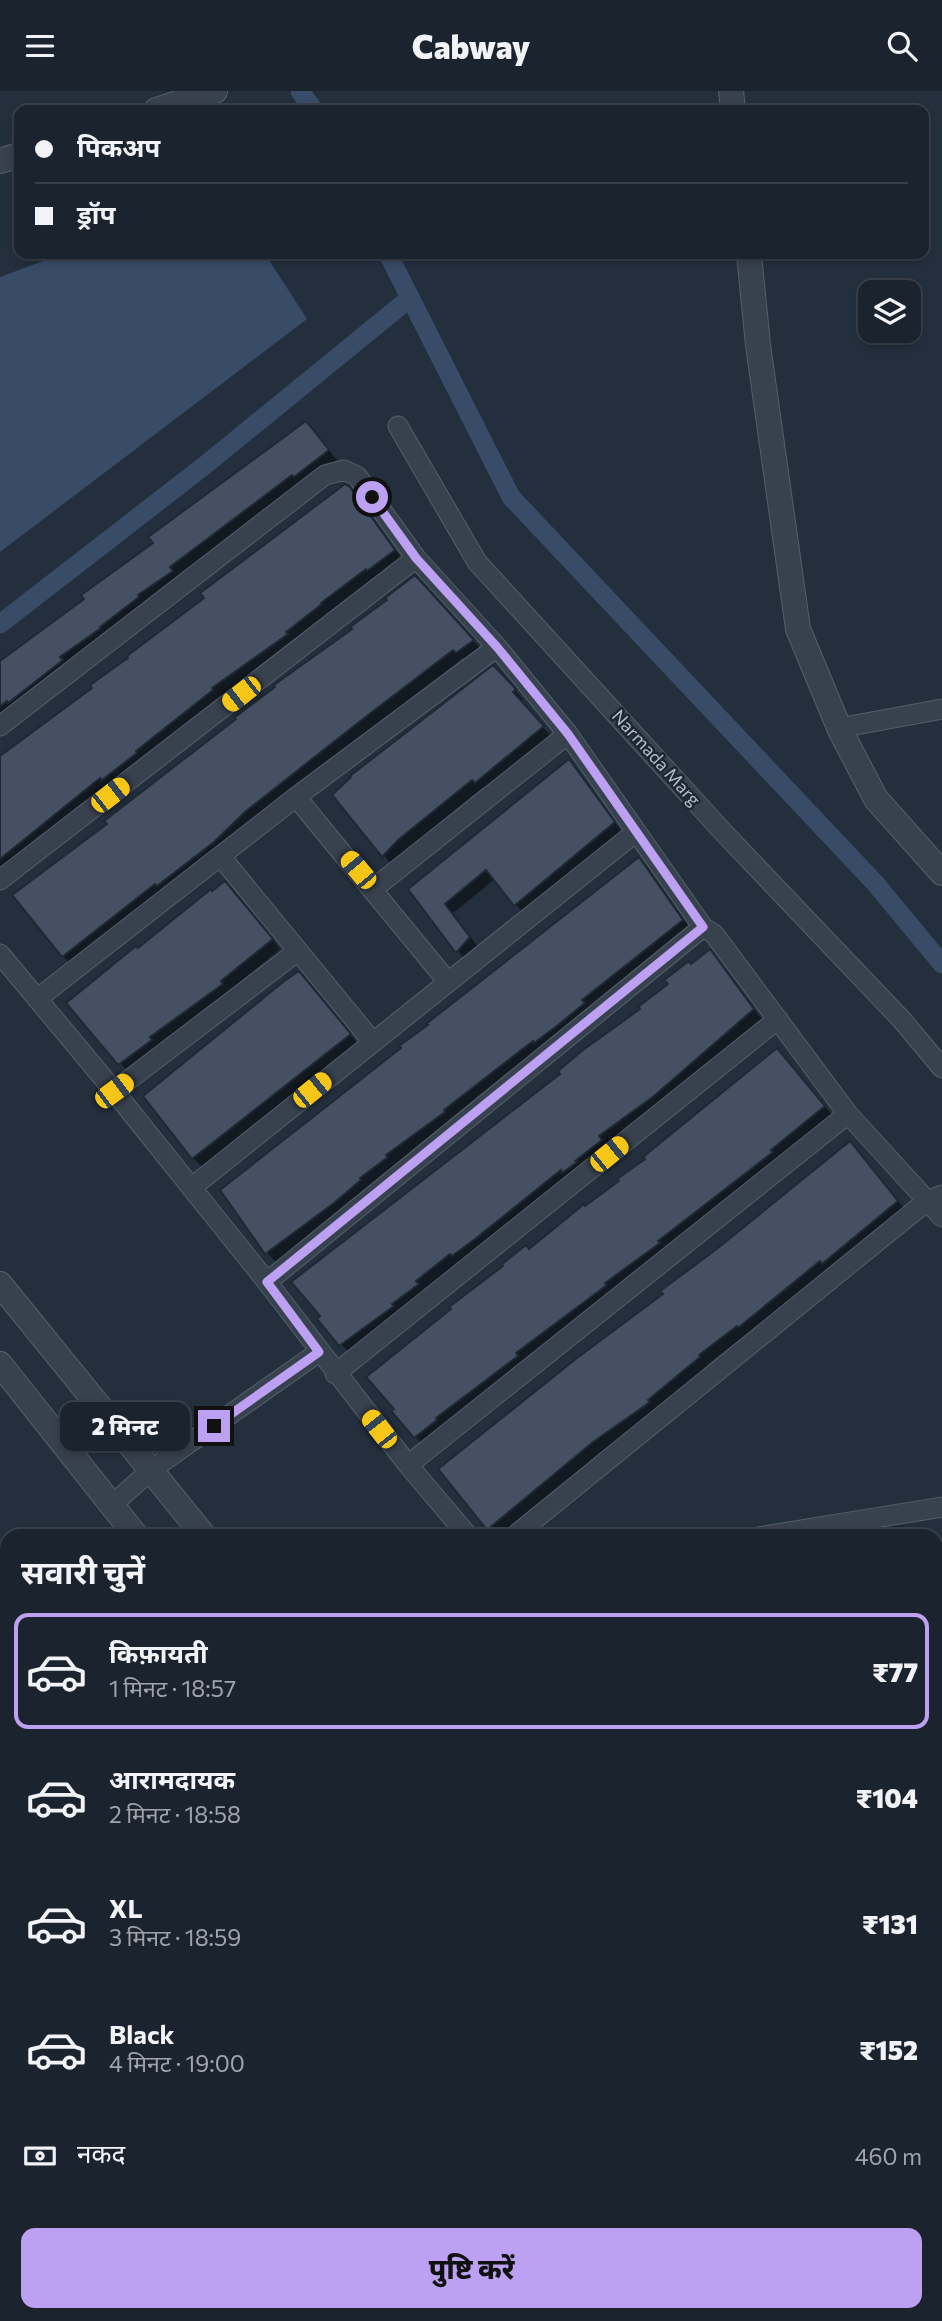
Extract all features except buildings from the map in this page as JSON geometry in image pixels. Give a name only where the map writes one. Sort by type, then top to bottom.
[{"type":"street","points":[[172,105],[215,91]]},
{"type":"street","points":[[749,259],[758,345],[798,629],[839,728],[876,799],[942,873]]},
{"type":"street","name":"Narmada Marg","points":[[398,426],[477,562],[724,833],[902,1020],[942,1068]]},
{"type":"street","points":[[0,726],[325,475],[344,470],[357,476],[416,558],[497,647],[568,734],[703,927],[713,934],[848,1114],[934,1198],[942,1217]]},
{"type":"street","points":[[0,880],[416,558]]},
{"type":"street","points":[[37,999],[296,797],[497,647]]},
{"type":"street","points":[[839,728],[942,709]]},
{"type":"street","points":[[373,889],[568,734]]},
{"type":"street","points":[[296,797],[448,982]]},
{"type":"street","points":[[191,1188],[636,832]]},
{"type":"street","points":[[221,857],[373,1041]]},
{"type":"street","points":[[267,1282],[703,927]]},
{"type":"street","points":[[114,1091],[298,951]]},
{"type":"street","points":[[0,954],[114,1091],[267,1282],[335,1374],[462,1529]]},
{"type":"street","points":[[335,1374],[778,1019]]},
{"type":"street","points":[[408,1465],[848,1114]]},
{"type":"street","points":[[523,1529],[934,1198]]},
{"type":"street","points":[[0,1283],[199,1529]]},
{"type":"street","points":[[112,1505],[151,1470],[319,1352]]},
{"type":"street","points":[[0,1364],[131,1529]]},
{"type":"street","points":[[807,1529],[942,1507]]},
{"type":"water","points":[[49,259],[268,259],[307,319],[0,552],[0,277]]},
{"type":"waterway","points":[[300,91],[310,105]]},
{"type":"waterway","points":[[391,259],[511,497],[875,883],[942,964]]},
{"type":"waterway","points":[[0,624],[204,466],[410,298]]},
{"type":"route","points":[[214,1426],[319,1352],[267,1282],[703,927],[568,734],[497,647],[416,558],[372,497]]}]
